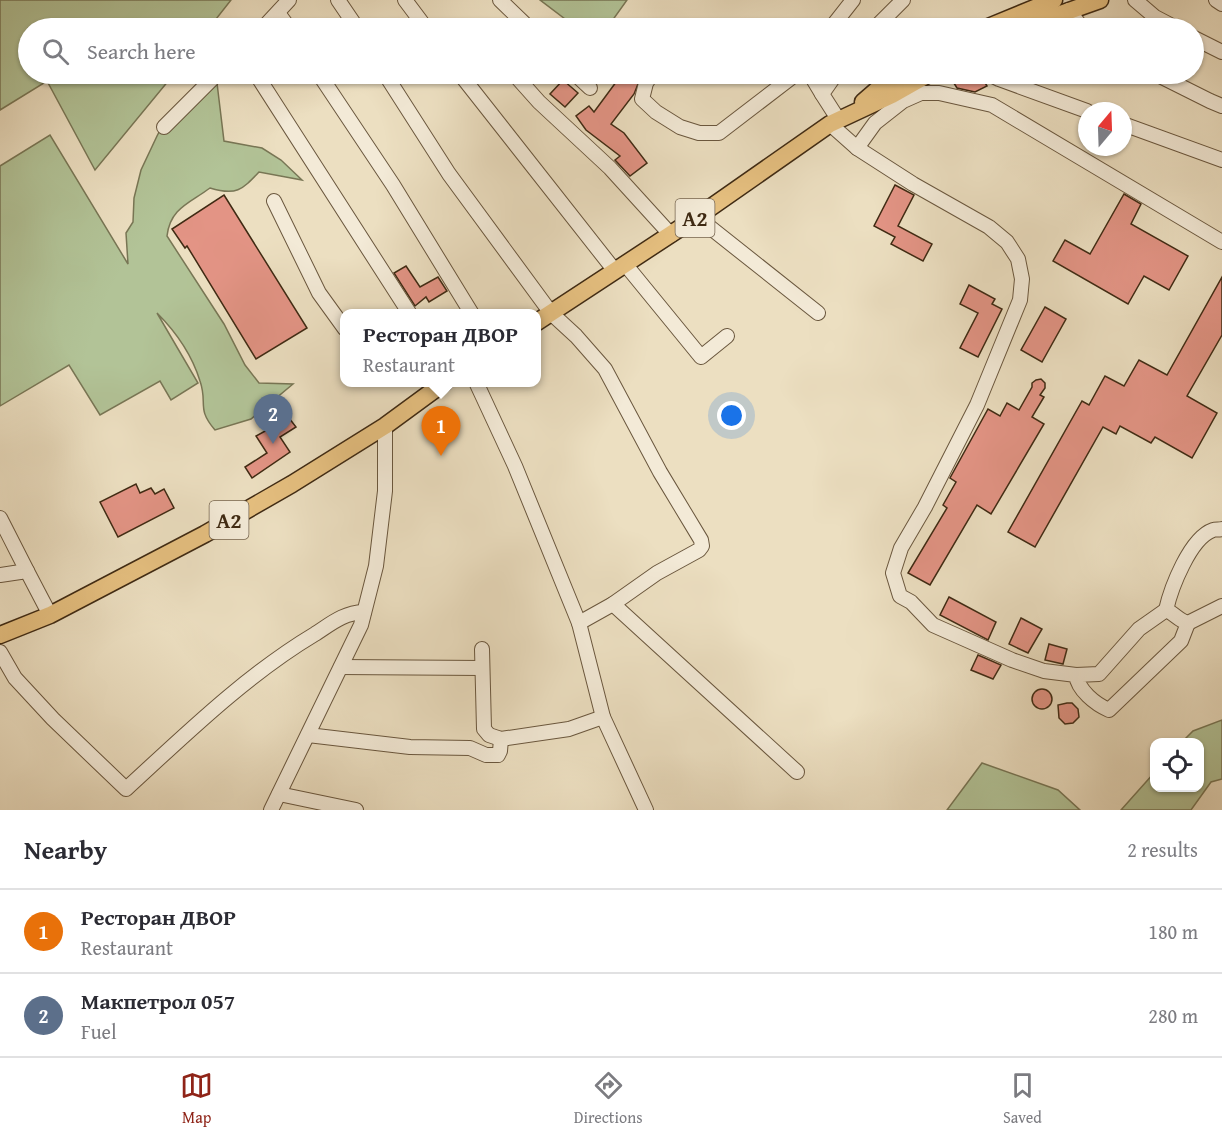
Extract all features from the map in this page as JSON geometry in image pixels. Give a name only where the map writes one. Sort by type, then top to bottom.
[{"type":"main road","points":[[1010,18],[1054,0]]},
{"type":"main road","points":[[1048,18],[1100,0]]},
{"type":"main road","name":"A2","points":[[544,318],[840,119],[884,84]]},
{"type":"main road","name":"A2","points":[[840,119],[892,96],[912,84]]},
{"type":"main road","name":"A2","points":[[0,635],[50,615],[205,534],[292,484],[385,426],[438,387]]},
{"type":"street","points":[[273,18],[289,0]]},
{"type":"street","points":[[338,0],[350,18]]},
{"type":"street","points":[[405,0],[418,18]]},
{"type":"street","points":[[500,0],[519,18]]},
{"type":"street","points":[[839,18],[853,0]]},
{"type":"street","points":[[885,18],[903,0]]},
{"type":"street","points":[[1135,0],[1157,18]]},
{"type":"street","points":[[1216,0],[1222,4]]},
{"type":"street","points":[[1069,10],[1075,18]]},
{"type":"street","points":[[278,13],[282,18]]},
{"type":"street","points":[[1204,43],[1222,52]]},
{"type":"street","points":[[164,127],[207,84]]},
{"type":"street","points":[[262,84],[407,309]]},
{"type":"street","points":[[326,84],[393,185],[469,309]]},
{"type":"street","points":[[391,84],[538,309]]},
{"type":"street","points":[[468,84],[620,268],[701,357],[727,336]]},
{"type":"street","points":[[523,84],[609,168],[670,234]]},
{"type":"street","points":[[586,84],[590,88]]},
{"type":"street","points":[[646,84],[642,99],[656,112],[680,127],[699,133],[719,133],[783,84]]},
{"type":"street","points":[[816,84],[857,148],[913,184],[989,227],[1007,242],[1018,259],[1022,279],[1020,300],[977,405],[925,507],[901,548],[893,573],[900,596],[911,602],[933,625],[1012,660],[1044,671],[1076,675],[1099,674],[1139,629],[1166,610],[1171,591],[1188,556],[1200,540],[1212,530],[1222,529]]},
{"type":"street","points":[[822,94],[829,84]]},
{"type":"street","points":[[1010,84],[1078,108]]},
{"type":"street","points":[[1176,84],[1222,106]]},
{"type":"street","points":[[857,148],[875,123],[903,101],[921,93],[939,93],[992,105],[1222,242]]},
{"type":"street","points":[[1132,127],[1222,160]]},
{"type":"street","points":[[274,201],[319,293],[340,322]]},
{"type":"street","points":[[697,217],[818,313]]},
{"type":"street","points":[[544,318],[576,336],[605,369],[660,472],[701,540],[702,546],[699,550],[657,573],[613,604],[579,623]]},
{"type":"street","points":[[478,387],[514,466],[579,623],[603,717],[646,810]]},
{"type":"street","points":[[271,810],[361,625],[376,566],[385,491],[385,426]]},
{"type":"street","points":[[0,518],[50,615]]},
{"type":"street","points":[[0,575],[27,571]]},
{"type":"street","points":[[613,604],[797,771]]},
{"type":"street","points":[[1166,610],[1182,622],[1188,623],[1222,606]]},
{"type":"street","points":[[0,652],[15,678],[53,719],[126,789],[242,684],[279,656],[349,613],[364,612]]},
{"type":"street","points":[[1076,675],[1077,681],[1099,706],[1109,710],[1182,641],[1188,623]]},
{"type":"street","points":[[482,649],[484,729],[489,735],[501,739],[569,729],[603,717]]},
{"type":"street","points":[[340,667],[482,668]]},
{"type":"street","points":[[308,735],[410,747],[470,748],[492,756],[498,755],[501,739]]},
{"type":"street","points":[[279,794],[356,810]]},
{"type":"green space","points":[[0,0],[231,0],[217,18],[18,18],[18,84],[42,84],[0,110]]},
{"type":"green space","points":[[540,0],[627,0],[614,18],[564,18]]},
{"type":"green space","points":[[49,84],[166,84],[95,170]]},
{"type":"green space","points":[[217,84],[224,141],[262,148],[281,160],[302,180],[259,172],[238,190],[226,191],[210,188],[177,212],[172,219],[167,236],[224,324],[245,365],[259,383],[293,384],[251,419],[215,430],[204,411],[202,389],[193,362],[177,336],[157,313],[198,383],[171,400],[160,381],[100,415],[69,365],[0,406],[0,166],[50,135],[128,264],[126,233],[133,222],[134,198],[141,170],[169,113]]},
{"type":"green space","points":[[1222,720],[1222,779],[1211,782],[1204,792],[1204,738],[1186,738],[1193,731]]},
{"type":"green space","points":[[982,763],[1058,790],[1080,810],[947,810]]},
{"type":"green space","points":[[1150,777],[1150,792],[1204,792],[1191,810],[1121,810]]},
{"type":"building","points":[[559,84],[568,84],[578,93],[565,107],[550,94]]},
{"type":"building","points":[[615,84],[638,84],[634,94],[611,124],[624,133],[647,163],[630,176],[615,160],[620,156],[586,130],[576,116],[589,106],[594,112]]},
{"type":"building","points":[[954,84],[986,84],[987,86],[975,92],[957,88]]},
{"type":"building","points":[[895,185],[914,195],[898,226],[932,244],[923,261],[891,244],[895,237],[874,226]]},
{"type":"building","points":[[1124,194],[1141,204],[1131,224],[1188,256],[1169,290],[1144,276],[1128,304],[1053,261],[1065,240],[1090,254]]},
{"type":"building","points":[[224,195],[307,328],[256,359],[187,246],[185,248],[172,229]]},
{"type":"building","points":[[406,266],[420,287],[438,277],[447,291],[429,302],[426,297],[415,306],[394,273]]},
{"type":"building","points":[[1222,277],[1222,335],[1187,396],[1217,413],[1192,458],[1155,437],[1151,443],[1120,426],[1116,434],[1103,427],[1035,547],[1008,532],[1082,401],[1089,405],[1105,376],[1124,386],[1139,360],[1167,375]]},
{"type":"building","points":[[969,285],[995,299],[992,304],[1002,309],[978,357],[960,348],[978,313],[960,304]]},
{"type":"building","points":[[1045,307],[1066,319],[1042,362],[1021,350]]},
{"type":"building","points":[[1041,379],[1045,383],[1045,388],[1040,395],[1044,397],[1032,417],[1044,424],[991,514],[977,505],[930,585],[908,573],[947,508],[943,505],[956,482],[950,478],[988,409],[1000,416],[1007,403],[1019,410],[1032,383]]},
{"type":"building","points":[[289,418],[296,427],[280,437],[290,452],[252,478],[245,467],[267,453],[256,436]]},
{"type":"building","points":[[136,484],[140,493],[151,488],[155,494],[164,489],[174,508],[118,537],[100,502]]},
{"type":"building","points":[[949,597],[996,622],[988,640],[940,615]]},
{"type":"building","points":[[1021,618],[1042,629],[1028,653],[1009,644]]},
{"type":"building","points":[[1049,644],[1067,649],[1063,664],[1045,660]]},
{"type":"building","points":[[978,655],[1001,665],[993,679],[971,670]]},
{"type":"building","points":[[1042,689],[1049,692],[1052,699],[1049,706],[1042,709],[1035,706],[1032,699],[1035,692]]},
{"type":"building","points":[[1072,703],[1078,709],[1079,717],[1073,723],[1065,724],[1059,718],[1058,705]]},
{"type":"place","name":"Макпетрол 057","points":[[273,444]]},
{"type":"place","name":"Ресторан ДВОР","points":[[441,456]]}]
